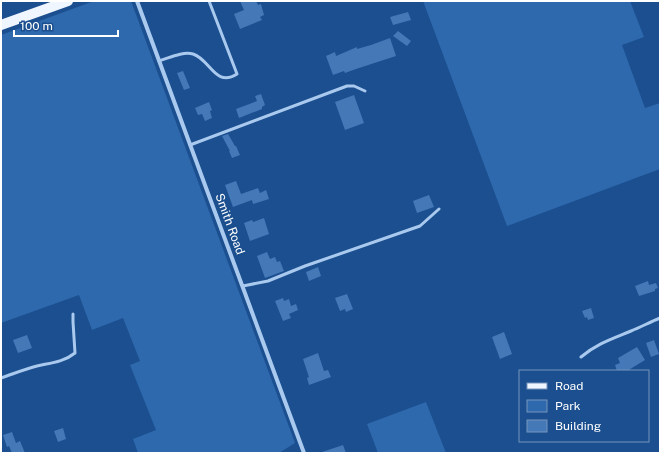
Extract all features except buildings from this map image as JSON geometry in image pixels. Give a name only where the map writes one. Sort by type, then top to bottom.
[{"type":"main road","points":[[1,26],[68,1]]},
{"type":"street","name":"Smith Road","points":[[137,1],[304,453]]},
{"type":"lane","points":[[159,60],[186,53],[193,54],[207,64],[218,76],[227,78],[237,74],[209,1]]},
{"type":"lane","points":[[190,145],[347,86],[354,86],[365,91]]},
{"type":"lane","points":[[243,286],[268,281],[305,266],[420,226],[439,209]]},
{"type":"lane","points":[[1,378],[38,366],[51,364],[70,357],[75,353],[73,322],[74,314]]},
{"type":"lane","points":[[581,357],[589,350],[608,339],[660,318]]},
{"type":"green space","points":[[94,1],[131,1],[295,443],[279,453],[138,453],[133,439],[156,430],[130,365],[140,361],[123,318],[92,330],[79,295],[1,323],[1,35]]},
{"type":"green space","points":[[423,1],[630,1],[644,37],[622,45],[645,108],[660,103],[660,169],[507,226]]},
{"type":"green space","points":[[426,402],[446,453],[378,453],[367,424]]}]
